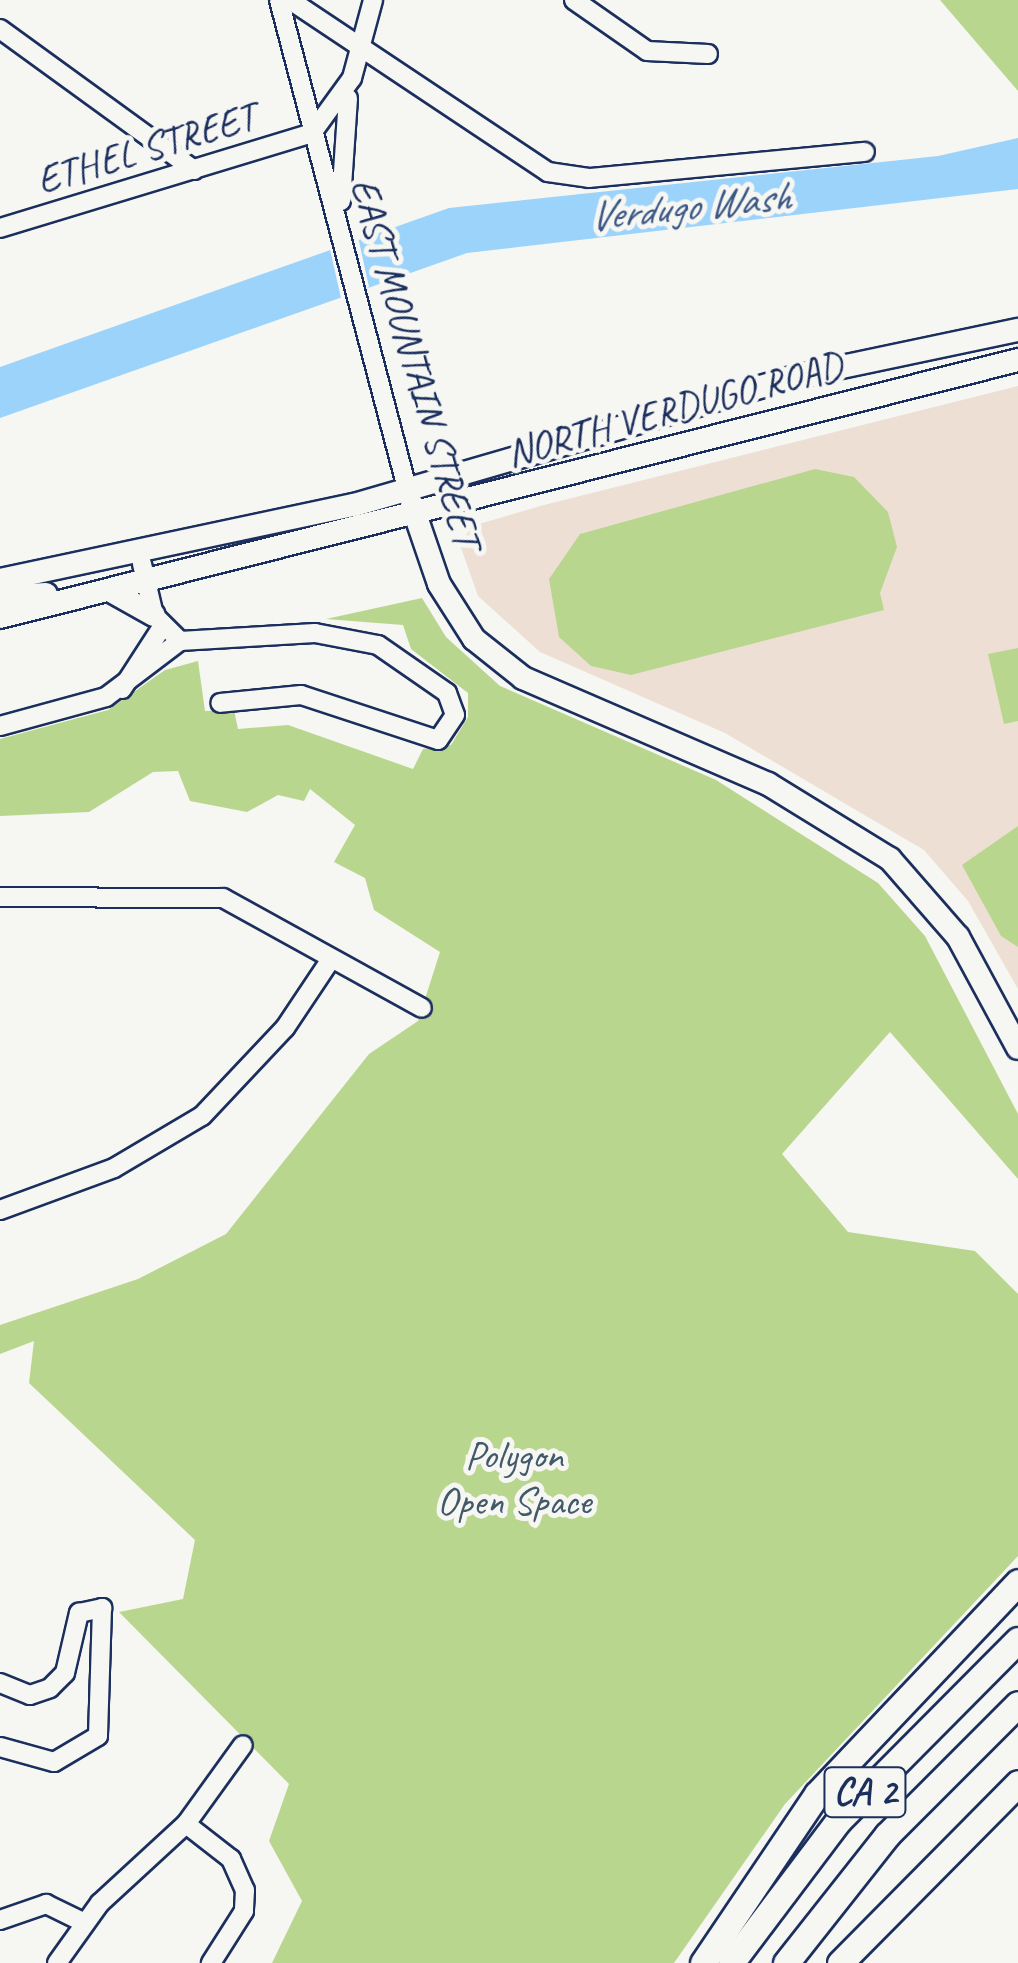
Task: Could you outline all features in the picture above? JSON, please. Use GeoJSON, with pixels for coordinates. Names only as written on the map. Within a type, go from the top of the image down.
{"type":"FeatureCollection","features":[{"type":"Feature","properties":{"kind":"highway"},"geometry":{"type":"LineString","coordinates":[[703,1963],[818,1794],[1018,1582]]}},
{"type":"Feature","properties":{"kind":"highway","name":"CA 2"},"geometry":{"type":"LineString","coordinates":[[731,1963],[838,1822],[1018,1640]]}},
{"type":"Feature","properties":{"kind":"highway","name":"CA 2"},"geometry":{"type":"LineString","coordinates":[[786,1963],[887,1835],[1018,1704]]}},
{"type":"Feature","properties":{"kind":"highway"},"geometry":{"type":"LineString","coordinates":[[840,1963],[1018,1783]]}},
{"type":"Feature","properties":{"kind":"main road","name":"NORTH VERDUGO ROAD"},"geometry":{"type":"LineString","coordinates":[[0,580],[408,492],[799,376],[1017,329]]}},
{"type":"Feature","properties":{"kind":"main road","name":"NORTH VERDUGO ROAD"},"geometry":{"type":"LineString","coordinates":[[0,617],[145,574],[416,517],[1018,360]]}},
{"type":"Feature","properties":{"kind":"main road"},"geometry":{"type":"LineString","coordinates":[[799,376],[807,412]]}},
{"type":"Feature","properties":{"kind":"main road","name":"EAST MOUNTAIN STREET"},"geometry":{"type":"LineString","coordinates":[[408,492],[439,584],[499,661],[768,784],[911,878],[958,938],[1018,1048]]}},
{"type":"Feature","properties":{"kind":"main road"},"geometry":{"type":"LineString","coordinates":[[37,572],[62,578],[145,574],[222,544],[230,531]]}},
{"type":"Feature","properties":{"kind":"main road"},"geometry":{"type":"LineString","coordinates":[[0,598],[96,590],[158,621]]}},
{"type":"Feature","properties":{"kind":"street","name":"EAST MOUNTAIN STREET"},"geometry":{"type":"LineString","coordinates":[[279,0],[312,132],[344,236],[408,492]]}},
{"type":"Feature","properties":{"kind":"street"},"geometry":{"type":"LineString","coordinates":[[290,0],[513,154],[567,176],[864,152]]}},
{"type":"Feature","properties":{"kind":"street"},"geometry":{"type":"LineString","coordinates":[[344,236],[340,144],[372,0]]}},
{"type":"Feature","properties":{"kind":"street"},"geometry":{"type":"LineString","coordinates":[[574,0],[647,51],[708,54]]}},
{"type":"Feature","properties":{"kind":"street"},"geometry":{"type":"LineString","coordinates":[[0,29],[194,170]]}},
{"type":"Feature","properties":{"kind":"street"},"geometry":{"type":"LineString","coordinates":[[312,132],[352,78]]}},
{"type":"Feature","properties":{"kind":"street","name":"ETHEL STREET"},"geometry":{"type":"LineString","coordinates":[[0,228],[312,132]]}},
{"type":"Feature","properties":{"kind":"street"},"geometry":{"type":"LineString","coordinates":[[145,574],[158,621],[180,641]]}},
{"type":"Feature","properties":{"kind":"street"},"geometry":{"type":"LineString","coordinates":[[122,689],[158,621]]}},
{"type":"Feature","properties":{"kind":"street"},"geometry":{"type":"LineString","coordinates":[[0,726],[122,689],[180,641],[316,633],[378,645],[447,693],[455,715],[438,740],[301,695],[220,703]]}},
{"type":"Feature","properties":{"kind":"street"},"geometry":{"type":"LineString","coordinates":[[0,898],[223,898],[422,1008]]}},
{"type":"Feature","properties":{"kind":"street"},"geometry":{"type":"LineString","coordinates":[[0,1210],[114,1168],[202,1116],[285,1028],[331,959]]}},
{"type":"Feature","properties":{"kind":"street"},"geometry":{"type":"LineString","coordinates":[[0,1683],[30,1695],[50,1688],[65,1673],[79,1614],[102,1608],[98,1736],[54,1762],[0,1747]]}},
{"type":"Feature","properties":{"kind":"street"},"geometry":{"type":"LineString","coordinates":[[57,1963],[86,1923],[186,1824],[243,1745]]}},
{"type":"Feature","properties":{"kind":"street"},"geometry":{"type":"LineString","coordinates":[[186,1824],[231,1859],[245,1890],[244,1911],[211,1963]]}},
{"type":"Feature","properties":{"kind":"street"},"geometry":{"type":"LineString","coordinates":[[0,1920],[46,1904],[86,1923]]}},
{"type":"Feature","properties":{"kind":"shaded area"},"geometry":{"type":"Polygon","coordinates":[[[1018,386],[1018,989],[968,901],[924,850],[725,733],[540,652],[478,596],[460,545],[472,526],[544,505],[1018,386]]]}},
{"type":"Feature","properties":{"kind":"green space"},"geometry":{"type":"Polygon","coordinates":[[[940,0],[1018,0],[1018,91],[940,0]]]}},
{"type":"Feature","properties":{"kind":"green space"},"geometry":{"type":"Polygon","coordinates":[[[815,469],[854,477],[888,512],[897,547],[880,593],[884,610],[631,675],[591,666],[559,637],[549,579],[580,534],[815,469]]]}},
{"type":"Feature","properties":{"kind":"green space","name":"Polygon Open Space"},"geometry":{"type":"Polygon","coordinates":[[[422,598],[446,637],[500,686],[716,780],[878,883],[925,936],[1018,1114],[1018,1179],[890,1032],[782,1154],[848,1232],[975,1251],[1018,1294],[1018,1556],[785,1804],[674,1963],[272,1963],[302,1901],[269,1841],[289,1784],[119,1612],[183,1599],[195,1540],[29,1383],[34,1341],[0,1354],[0,1325],[138,1279],[226,1234],[369,1054],[418,1021],[440,952],[374,910],[365,878],[334,862],[355,825],[310,789],[304,801],[278,795],[247,812],[190,801],[178,771],[153,772],[89,812],[0,816],[0,739],[108,710],[165,670],[198,661],[205,711],[234,710],[238,729],[288,725],[413,769],[423,749],[451,745],[468,717],[468,693],[411,649],[403,625],[326,619],[422,598]]]}},
{"type":"Feature","properties":{"kind":"green space"},"geometry":{"type":"Polygon","coordinates":[[[1018,648],[1018,721],[1004,724],[988,654],[1018,648]]]}},
{"type":"Feature","properties":{"kind":"green space"},"geometry":{"type":"Polygon","coordinates":[[[1018,826],[1018,947],[1001,936],[962,865],[1018,826]]]}},
{"type":"Feature","properties":{"kind":"water","name":"Verdugo Wash"},"geometry":{"type":"Polygon","coordinates":[[[1018,138],[1018,189],[467,253],[0,418],[0,367],[449,208],[938,156],[1018,138]]]}},
{"type":"Feature","properties":{"kind":"pier"},"geometry":{"type":"Polygon","coordinates":[[[357,232],[369,287],[341,298],[329,245],[357,232]]]}}]}
